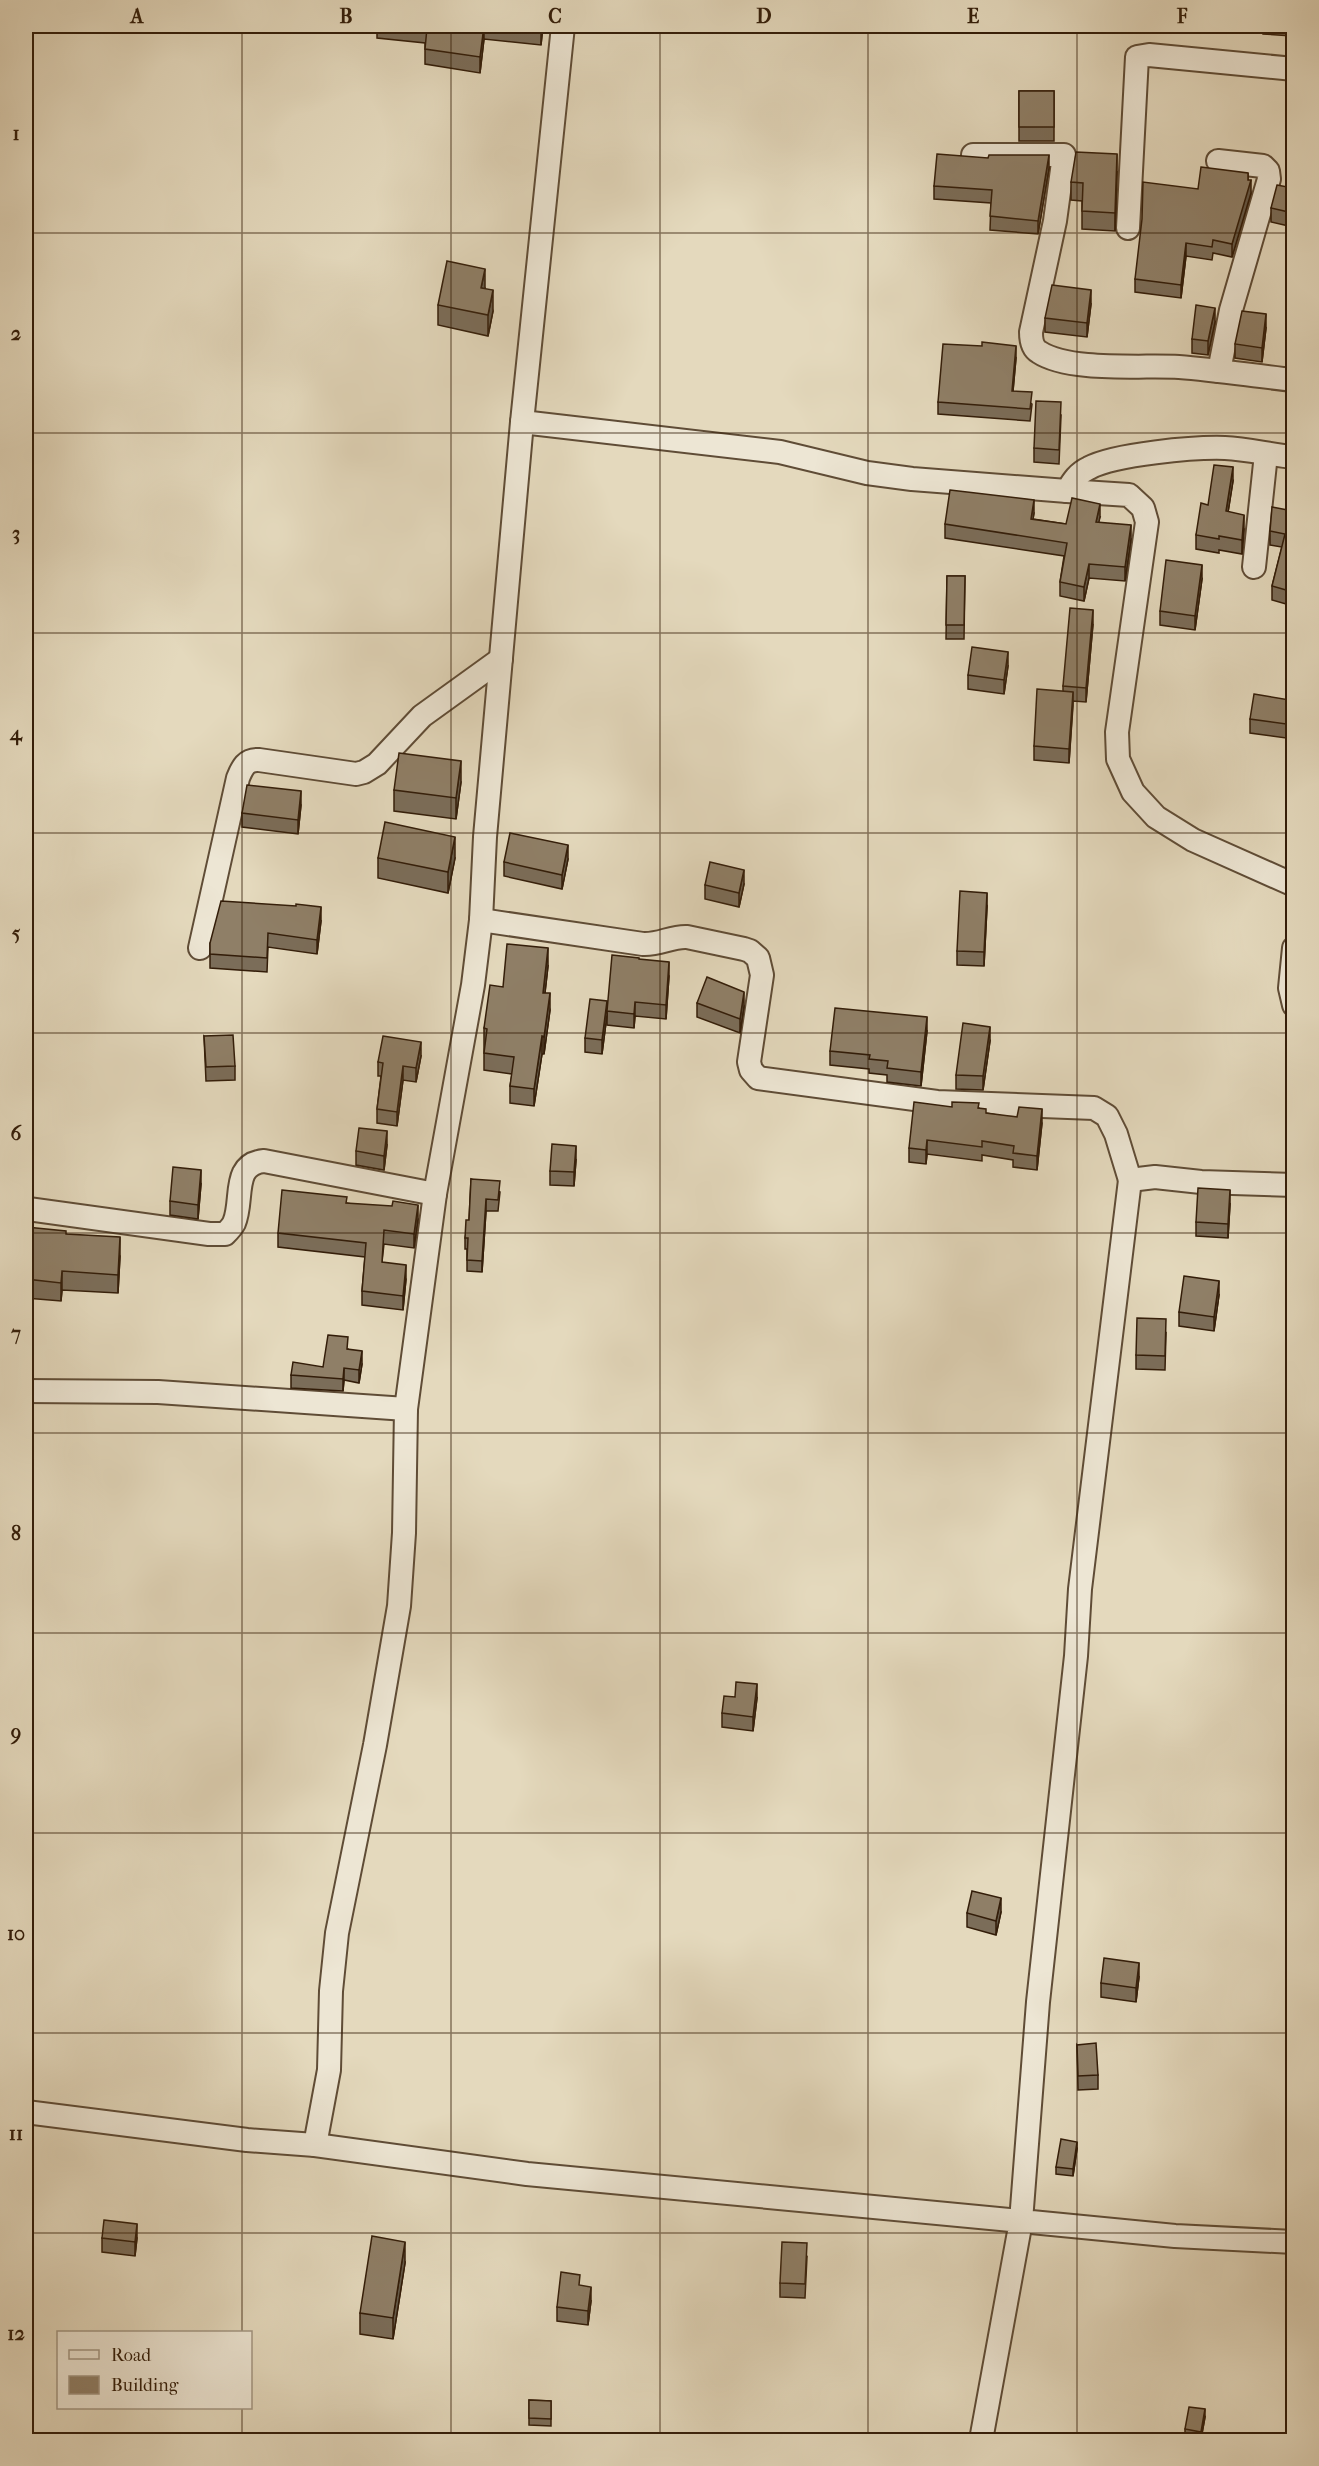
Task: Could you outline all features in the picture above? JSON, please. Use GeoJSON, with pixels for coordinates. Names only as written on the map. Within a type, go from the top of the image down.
{"type":"FeatureCollection","features":[{"type":"Feature","properties":{"kind":"street"},"geometry":{"type":"LineString","coordinates":[[315,2145],[329,2070],[331,1991],[337,1934],[375,1745],[399,1606],[404,1533],[406,1409],[435,1194],[473,986],[481,920],[485,837],[522,422],[563,26]]}},
{"type":"Feature","properties":{"kind":"street"},"geometry":{"type":"LineString","coordinates":[[1293,69],[1149,56],[1137,57],[1097,157],[1055,221],[1031,332],[1032,344],[1038,352],[1066,362],[1219,371],[1293,380]]}},
{"type":"Feature","properties":{"kind":"street"},"geometry":{"type":"LineString","coordinates":[[973,155],[1097,157]]}},
{"type":"Feature","properties":{"kind":"street"},"geometry":{"type":"LineString","coordinates":[[1097,157],[1128,228]]}},
{"type":"Feature","properties":{"kind":"street"},"geometry":{"type":"LineString","coordinates":[[1218,161],[1263,166],[1268,171],[1269,178],[1231,310],[1219,371]]}},
{"type":"Feature","properties":{"kind":"street"},"geometry":{"type":"LineString","coordinates":[[522,422],[780,452],[867,473],[912,479],[1128,495],[1143,508],[1147,522],[1117,732],[1118,759],[1133,792],[1156,817],[1192,840],[1293,885]]}},
{"type":"Feature","properties":{"kind":"street"},"geometry":{"type":"LineString","coordinates":[[1067,491],[1074,479],[1087,469],[1098,464],[1138,456],[1226,448],[1293,457]]}},
{"type":"Feature","properties":{"kind":"street"},"geometry":{"type":"LineString","coordinates":[[1254,567],[1266,454]]}},
{"type":"Feature","properties":{"kind":"street"},"geometry":{"type":"LineString","coordinates":[[200,948],[238,778],[242,768],[248,762],[258,760],[356,774],[364,772],[377,764],[422,716],[501,659]]}},
{"type":"Feature","properties":{"kind":"street"},"geometry":{"type":"LineString","coordinates":[[481,920],[653,945],[679,937],[687,937],[750,951],[758,958],[762,975],[749,1062],[751,1070],[758,1078],[937,1102],[1094,1108],[1107,1116],[1116,1134],[1130,1180],[1080,1589],[1076,1656],[1038,2002],[1021,2221],[981,2440]]}},
{"type":"Feature","properties":{"kind":"street"},"geometry":{"type":"LineString","coordinates":[[1293,948],[1290,988],[1293,1005]]}},
{"type":"Feature","properties":{"kind":"street"},"geometry":{"type":"LineString","coordinates":[[28,1209],[209,1234],[225,1234],[234,1225],[244,1170],[253,1162],[264,1161],[435,1194]]}},
{"type":"Feature","properties":{"kind":"street"},"geometry":{"type":"LineString","coordinates":[[1130,1180],[1155,1177],[1202,1182],[1293,1185]]}},
{"type":"Feature","properties":{"kind":"street"},"geometry":{"type":"LineString","coordinates":[[26,1391],[158,1392],[406,1409]]}},
{"type":"Feature","properties":{"kind":"street"},"geometry":{"type":"LineString","coordinates":[[26,2112],[248,2140],[315,2145],[527,2174],[1175,2236],[1293,2242]]}},
{"type":"Feature","properties":{"kind":"building"},"geometry":{"type":"Polygon","coordinates":[[[404,26],[484,26],[480,57],[425,49],[427,28],[404,26]]]}},
{"type":"Feature","properties":{"kind":"building"},"geometry":{"type":"Polygon","coordinates":[[[499,26],[541,26],[541,30],[499,26]]]}},
{"type":"Feature","properties":{"kind":"building"},"geometry":{"type":"Polygon","coordinates":[[[1019,91],[1054,91],[1054,127],[1019,127],[1019,91]]]}},
{"type":"Feature","properties":{"kind":"building"},"geometry":{"type":"Polygon","coordinates":[[[1076,152],[1117,154],[1115,213],[1082,211],[1083,183],[1071,182],[1076,152]]]}},
{"type":"Feature","properties":{"kind":"building"},"geometry":{"type":"Polygon","coordinates":[[[937,154],[988,158],[989,155],[1049,155],[1038,221],[990,216],[992,190],[934,186],[937,154]]]}},
{"type":"Feature","properties":{"kind":"building"},"geometry":{"type":"Polygon","coordinates":[[[1201,167],[1248,173],[1248,180],[1251,180],[1232,244],[1213,240],[1212,247],[1186,243],[1181,285],[1135,279],[1142,219],[1143,182],[1198,189],[1201,167]]]}},
{"type":"Feature","properties":{"kind":"building"},"geometry":{"type":"Polygon","coordinates":[[[1277,185],[1293,188],[1293,213],[1271,208],[1277,185]]]}},
{"type":"Feature","properties":{"kind":"building"},"geometry":{"type":"Polygon","coordinates":[[[447,261],[485,269],[481,288],[493,290],[488,315],[438,305],[447,261]]]}},
{"type":"Feature","properties":{"kind":"building"},"geometry":{"type":"Polygon","coordinates":[[[1052,285],[1091,290],[1087,323],[1045,318],[1052,285]]]}},
{"type":"Feature","properties":{"kind":"building"},"geometry":{"type":"Polygon","coordinates":[[[1196,305],[1215,308],[1208,341],[1192,339],[1196,305]]]}},
{"type":"Feature","properties":{"kind":"building"},"geometry":{"type":"Polygon","coordinates":[[[1242,311],[1266,314],[1262,348],[1235,344],[1242,311]]]}},
{"type":"Feature","properties":{"kind":"building"},"geometry":{"type":"Polygon","coordinates":[[[982,342],[1016,346],[1012,391],[1032,392],[1030,409],[938,402],[943,344],[982,346],[982,342]]]}},
{"type":"Feature","properties":{"kind":"building"},"geometry":{"type":"Polygon","coordinates":[[[1036,401],[1061,402],[1059,450],[1034,448],[1036,401]]]}},
{"type":"Feature","properties":{"kind":"building"},"geometry":{"type":"Polygon","coordinates":[[[1214,465],[1233,467],[1226,511],[1244,515],[1242,540],[1196,535],[1201,503],[1208,505],[1214,465]]]}},
{"type":"Feature","properties":{"kind":"building"},"geometry":{"type":"Polygon","coordinates":[[[950,490],[1034,500],[1031,519],[1066,524],[1072,498],[1100,504],[1096,522],[1131,525],[1125,567],[1089,564],[1084,587],[1060,582],[1067,543],[945,524],[950,490]]]}},
{"type":"Feature","properties":{"kind":"building"},"geometry":{"type":"Polygon","coordinates":[[[1272,507],[1293,511],[1293,592],[1272,586],[1285,534],[1270,531],[1272,507]]]}},
{"type":"Feature","properties":{"kind":"building"},"geometry":{"type":"Polygon","coordinates":[[[1166,560],[1202,565],[1195,616],[1160,611],[1166,560]]]}},
{"type":"Feature","properties":{"kind":"building"},"geometry":{"type":"Polygon","coordinates":[[[947,576],[965,576],[964,625],[946,625],[947,576]]]}},
{"type":"Feature","properties":{"kind":"building"},"geometry":{"type":"Polygon","coordinates":[[[1070,608],[1093,610],[1086,688],[1063,686],[1070,608]]]}},
{"type":"Feature","properties":{"kind":"building"},"geometry":{"type":"Polygon","coordinates":[[[972,647],[1008,652],[1004,680],[968,675],[972,647]]]}},
{"type":"Feature","properties":{"kind":"building"},"geometry":{"type":"Polygon","coordinates":[[[1037,689],[1073,692],[1069,749],[1034,746],[1037,689]]]}},
{"type":"Feature","properties":{"kind":"building"},"geometry":{"type":"Polygon","coordinates":[[[1254,694],[1290,700],[1286,724],[1250,719],[1254,694]]]}},
{"type":"Feature","properties":{"kind":"building"},"geometry":{"type":"Polygon","coordinates":[[[399,753],[461,761],[456,798],[394,790],[399,753]]]}},
{"type":"Feature","properties":{"kind":"building"},"geometry":{"type":"Polygon","coordinates":[[[247,785],[301,791],[298,820],[242,813],[247,785]]]}},
{"type":"Feature","properties":{"kind":"building"},"geometry":{"type":"Polygon","coordinates":[[[385,822],[455,837],[448,872],[378,858],[385,822]]]}},
{"type":"Feature","properties":{"kind":"building"},"geometry":{"type":"Polygon","coordinates":[[[510,833],[568,845],[562,875],[504,862],[510,833]]]}},
{"type":"Feature","properties":{"kind":"building"},"geometry":{"type":"Polygon","coordinates":[[[710,862],[744,870],[739,893],[705,885],[710,862]]]}},
{"type":"Feature","properties":{"kind":"building"},"geometry":{"type":"Polygon","coordinates":[[[960,891],[987,893],[984,952],[957,951],[960,891]]]}},
{"type":"Feature","properties":{"kind":"building"},"geometry":{"type":"Polygon","coordinates":[[[221,901],[321,907],[317,940],[268,933],[267,958],[210,954],[210,943],[221,901]]]}},
{"type":"Feature","properties":{"kind":"building"},"geometry":{"type":"Polygon","coordinates":[[[507,944],[548,948],[543,993],[550,993],[534,1089],[510,1086],[514,1057],[484,1053],[487,1029],[484,1028],[490,985],[503,987],[507,944]]]}},
{"type":"Feature","properties":{"kind":"building"},"geometry":{"type":"Polygon","coordinates":[[[612,955],[669,962],[666,1005],[635,1002],[634,1014],[607,1011],[612,955]]]}},
{"type":"Feature","properties":{"kind":"building"},"geometry":{"type":"Polygon","coordinates":[[[707,977],[744,992],[740,1019],[697,1003],[707,977]]]}},
{"type":"Feature","properties":{"kind":"building"},"geometry":{"type":"Polygon","coordinates":[[[590,999],[607,1001],[602,1040],[585,1038],[590,999]]]}},
{"type":"Feature","properties":{"kind":"building"},"geometry":{"type":"Polygon","coordinates":[[[835,1008],[927,1017],[921,1072],[887,1068],[888,1061],[869,1059],[870,1055],[830,1051],[835,1008]]]}},
{"type":"Feature","properties":{"kind":"building"},"geometry":{"type":"Polygon","coordinates":[[[963,1023],[990,1027],[983,1076],[956,1075],[963,1023]]]}},
{"type":"Feature","properties":{"kind":"building"},"geometry":{"type":"Polygon","coordinates":[[[233,1035],[235,1066],[206,1067],[204,1036],[233,1035]]]}},
{"type":"Feature","properties":{"kind":"building"},"geometry":{"type":"Polygon","coordinates":[[[383,1036],[421,1042],[416,1068],[403,1066],[397,1112],[377,1109],[383,1063],[378,1062],[383,1036]]]}},
{"type":"Feature","properties":{"kind":"building"},"geometry":{"type":"Polygon","coordinates":[[[914,1102],[952,1107],[952,1102],[979,1103],[978,1108],[986,1109],[986,1113],[1017,1117],[1019,1107],[1042,1109],[1037,1156],[1013,1153],[1014,1146],[982,1141],[982,1147],[927,1140],[926,1150],[909,1148],[914,1102]]]}},
{"type":"Feature","properties":{"kind":"building"},"geometry":{"type":"Polygon","coordinates":[[[1291,1107],[1293,1107],[1293,1151],[1290,1151],[1291,1107]]]}},
{"type":"Feature","properties":{"kind":"building"},"geometry":{"type":"Polygon","coordinates":[[[359,1128],[387,1131],[384,1156],[356,1151],[359,1128]]]}},
{"type":"Feature","properties":{"kind":"building"},"geometry":{"type":"Polygon","coordinates":[[[552,1144],[576,1146],[574,1172],[550,1171],[552,1144]]]}},
{"type":"Feature","properties":{"kind":"building"},"geometry":{"type":"Polygon","coordinates":[[[173,1167],[201,1170],[198,1205],[170,1201],[173,1167]]]}},
{"type":"Feature","properties":{"kind":"building"},"geometry":{"type":"Polygon","coordinates":[[[471,1179],[500,1181],[498,1200],[486,1199],[482,1261],[467,1260],[468,1238],[465,1238],[466,1220],[469,1220],[471,1179]]]}},
{"type":"Feature","properties":{"kind":"building"},"geometry":{"type":"Polygon","coordinates":[[[1198,1188],[1230,1190],[1228,1224],[1196,1222],[1198,1188]]]}},
{"type":"Feature","properties":{"kind":"building"},"geometry":{"type":"Polygon","coordinates":[[[282,1190],[347,1197],[346,1203],[392,1206],[393,1201],[418,1205],[414,1234],[384,1230],[382,1262],[406,1265],[403,1296],[362,1291],[366,1243],[278,1233],[282,1190]]]}},
{"type":"Feature","properties":{"kind":"building"},"geometry":{"type":"Polygon","coordinates":[[[26,1227],[66,1231],[66,1234],[120,1237],[118,1275],[62,1271],[61,1283],[26,1279],[26,1227]]]}},
{"type":"Feature","properties":{"kind":"building"},"geometry":{"type":"Polygon","coordinates":[[[1184,1276],[1219,1281],[1214,1317],[1179,1312],[1184,1276]]]}},
{"type":"Feature","properties":{"kind":"building"},"geometry":{"type":"Polygon","coordinates":[[[1137,1318],[1166,1319],[1165,1356],[1136,1355],[1137,1318]]]}},
{"type":"Feature","properties":{"kind":"building"},"geometry":{"type":"Polygon","coordinates":[[[328,1335],[348,1337],[347,1349],[362,1351],[359,1370],[344,1368],[343,1379],[291,1375],[293,1362],[323,1367],[328,1335]]]}},
{"type":"Feature","properties":{"kind":"building"},"geometry":{"type":"Polygon","coordinates":[[[736,1682],[757,1684],[753,1717],[722,1713],[724,1696],[735,1697],[736,1682]]]}},
{"type":"Feature","properties":{"kind":"building"},"geometry":{"type":"Polygon","coordinates":[[[972,1891],[1001,1898],[996,1921],[967,1913],[972,1891]]]}},
{"type":"Feature","properties":{"kind":"building"},"geometry":{"type":"Polygon","coordinates":[[[1104,1958],[1139,1963],[1136,1988],[1101,1983],[1104,1958]]]}},
{"type":"Feature","properties":{"kind":"building"},"geometry":{"type":"Polygon","coordinates":[[[1096,2043],[1098,2075],[1078,2076],[1077,2045],[1096,2043]]]}},
{"type":"Feature","properties":{"kind":"building"},"geometry":{"type":"Polygon","coordinates":[[[1061,2139],[1077,2142],[1073,2169],[1056,2167],[1061,2139]]]}},
{"type":"Feature","properties":{"kind":"building"},"geometry":{"type":"Polygon","coordinates":[[[104,2220],[137,2224],[135,2242],[102,2238],[104,2220]]]}},
{"type":"Feature","properties":{"kind":"building"},"geometry":{"type":"Polygon","coordinates":[[[372,2236],[405,2242],[393,2318],[360,2313],[372,2236]]]}},
{"type":"Feature","properties":{"kind":"building"},"geometry":{"type":"Polygon","coordinates":[[[782,2242],[807,2243],[805,2284],[780,2283],[782,2242]]]}},
{"type":"Feature","properties":{"kind":"building"},"geometry":{"type":"Polygon","coordinates":[[[561,2272],[580,2275],[579,2285],[591,2287],[588,2311],[557,2307],[561,2272]]]}},
{"type":"Feature","properties":{"kind":"building"},"geometry":{"type":"Polygon","coordinates":[[[529,2400],[551,2401],[551,2419],[529,2418],[529,2400]]]}},
{"type":"Feature","properties":{"kind":"building"},"geometry":{"type":"Polygon","coordinates":[[[1189,2407],[1205,2409],[1201,2432],[1185,2429],[1189,2407]]]}}]}
